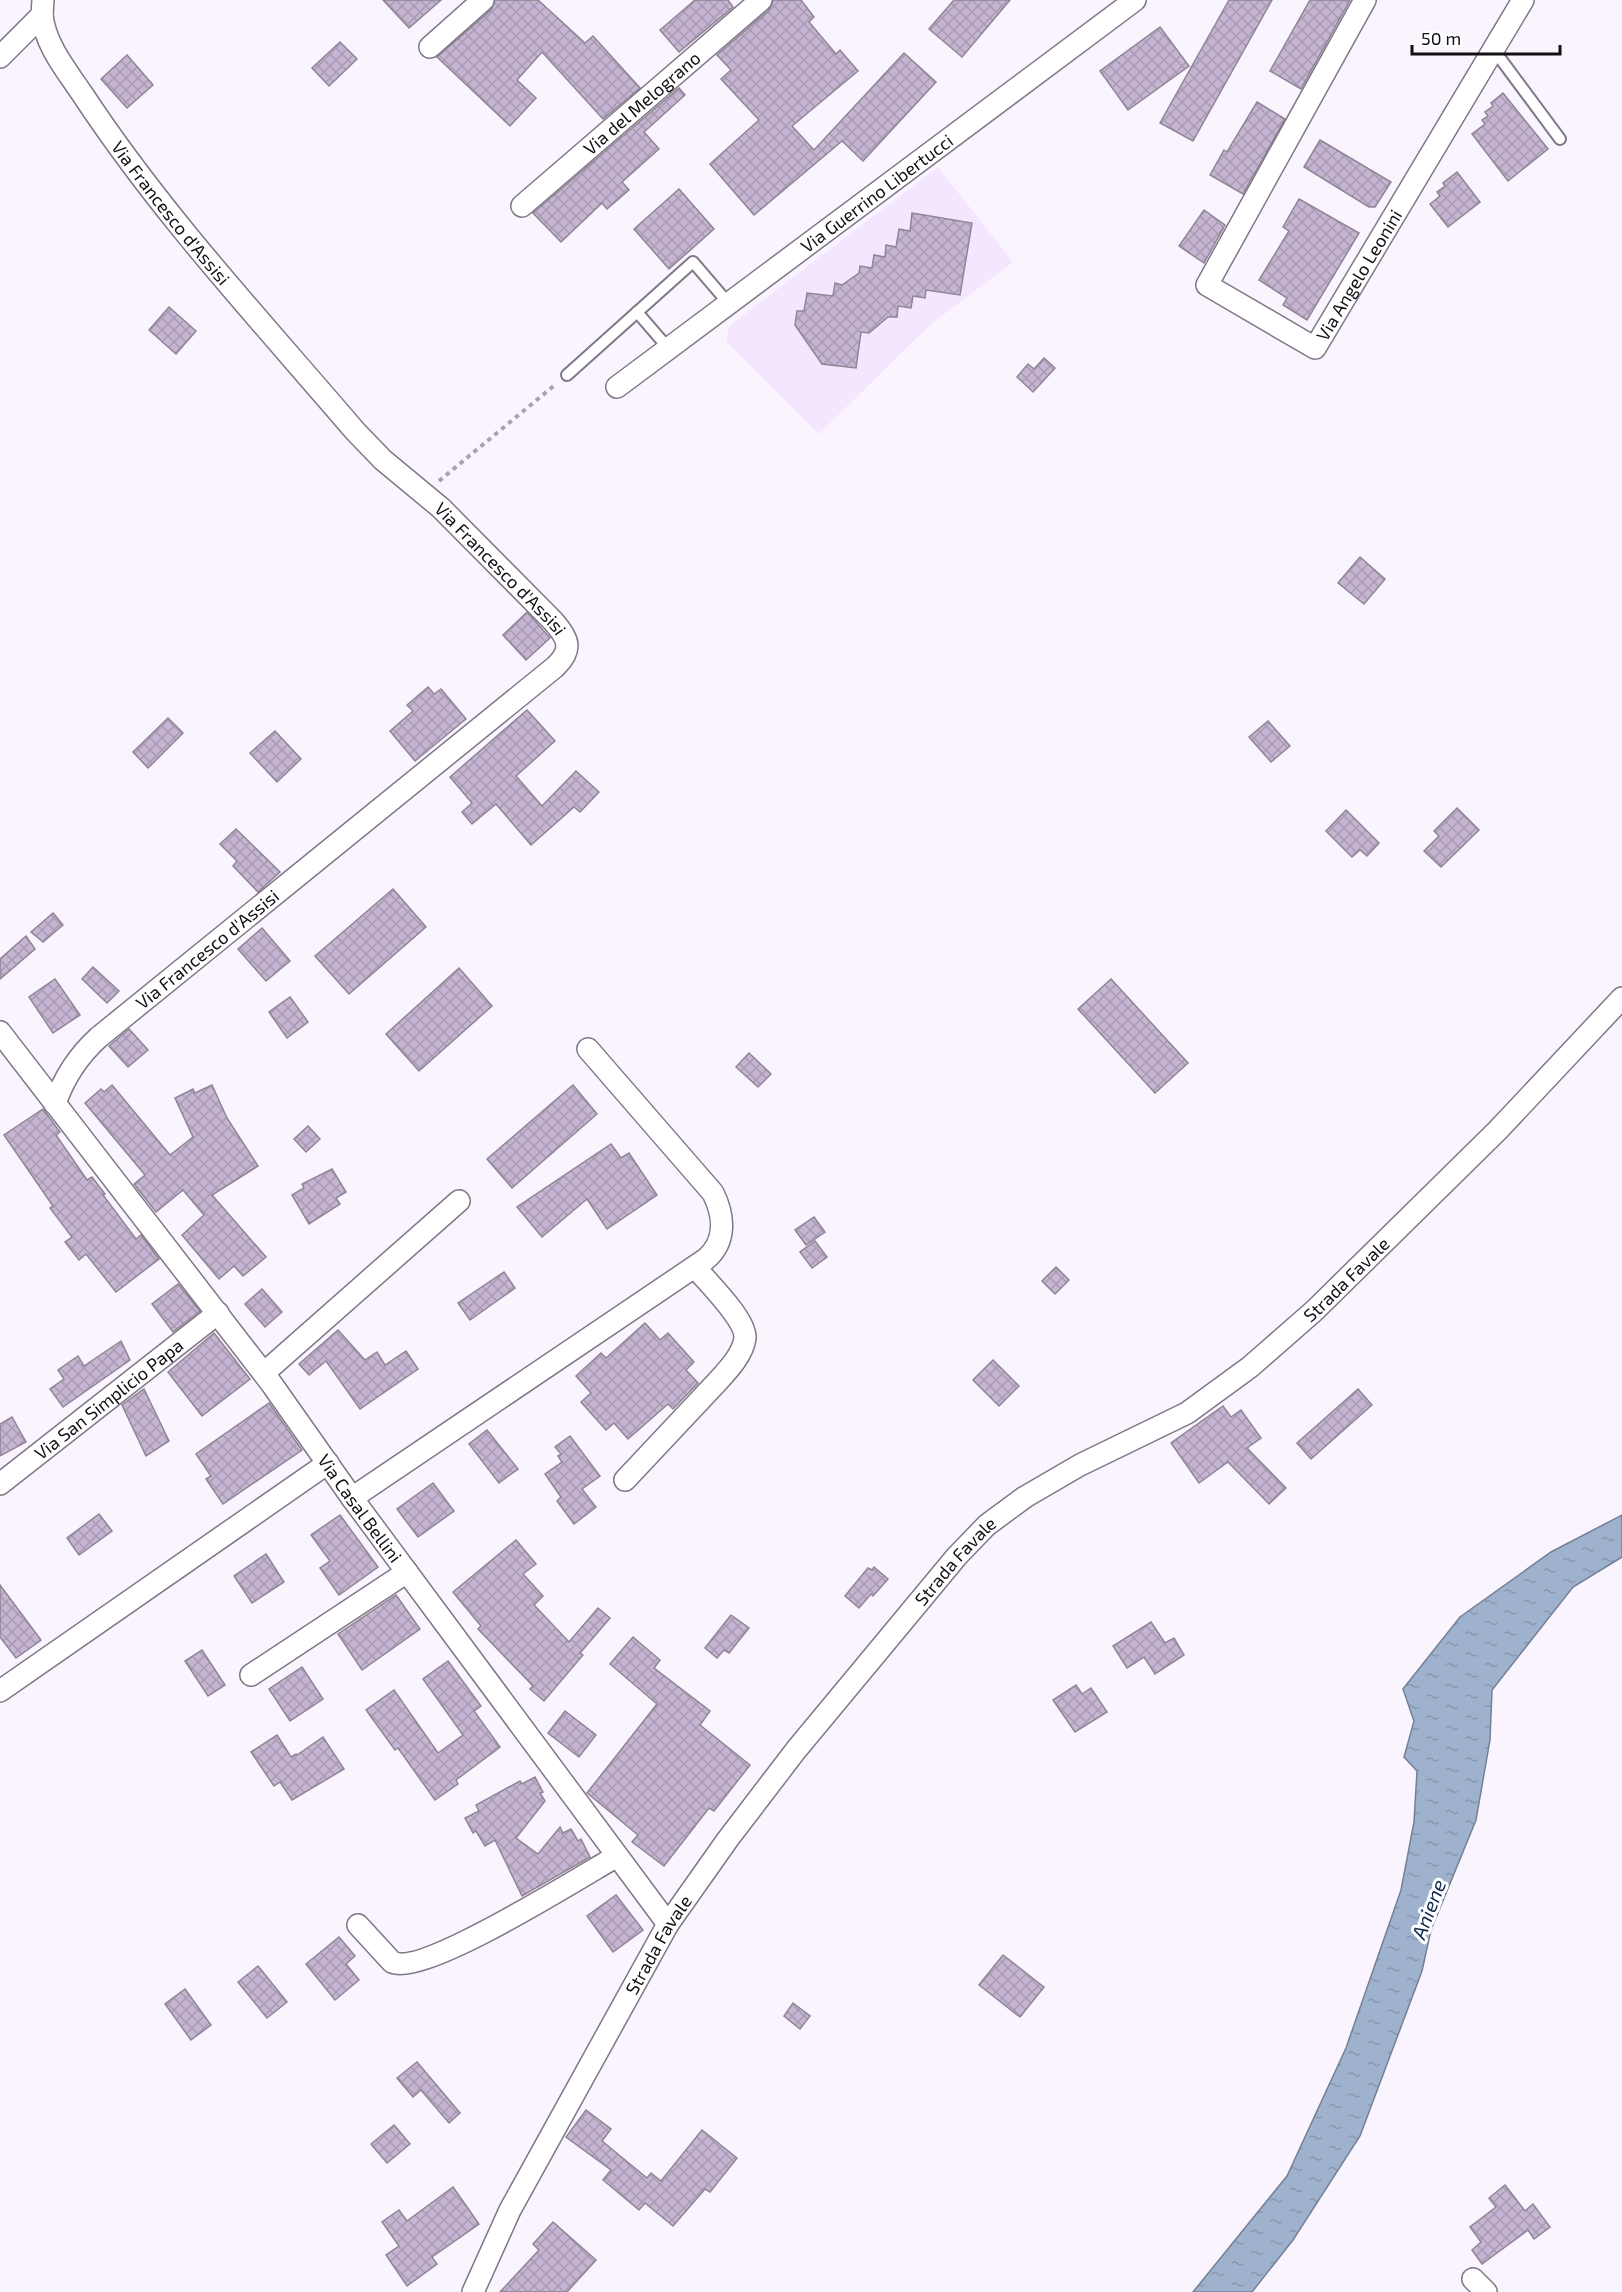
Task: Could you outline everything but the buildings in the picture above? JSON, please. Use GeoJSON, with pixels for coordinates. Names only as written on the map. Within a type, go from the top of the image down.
{"type":"FeatureCollection","features":[{"type":"Feature","properties":{"kind":"street"},"geometry":{"type":"LineString","coordinates":[[430,47],[483,0]]}},
{"type":"Feature","properties":{"kind":"street","name":"Via del Melograno"},"geometry":{"type":"LineString","coordinates":[[522,206],[760,0]]}},
{"type":"Feature","properties":{"kind":"street","name":"Via Guerrino Libertucci"},"geometry":{"type":"LineString","coordinates":[[617,387],[1135,0]]}},
{"type":"Feature","properties":{"kind":"street","name":"Via Angelo Leonini"},"geometry":{"type":"LineString","coordinates":[[1365,0],[1207,285],[1315,348],[1522,0]]}},
{"type":"Feature","properties":{"kind":"street"},"geometry":{"type":"LineString","coordinates":[[0,57],[42,8]]}},
{"type":"Feature","properties":{"kind":"street","name":"Via Francesco d'Assisi"},"geometry":{"type":"LineString","coordinates":[[42,8],[45,33],[54,50],[145,183],[355,431],[383,460],[425,493],[559,628],[567,646],[564,657],[537,681],[99,1037],[82,1053],[52,1100]]}},
{"type":"Feature","properties":{"kind":"street","name":"Strada Favale"},"geometry":{"type":"LineString","coordinates":[[473,2292],[510,2210],[668,1924],[728,1839],[796,1750],[973,1539],[1005,1511],[1041,1487],[1080,1465],[1187,1413],[1250,1367],[1319,1306],[1481,1146],[1622,998]]}},
{"type":"Feature","properties":{"kind":"street","name":"Via Casal Bellini"},"geometry":{"type":"LineString","coordinates":[[0,1032],[264,1373],[406,1572],[668,1924]]}},
{"type":"Feature","properties":{"kind":"street"},"geometry":{"type":"LineString","coordinates":[[352,1498],[695,1267],[711,1255],[718,1244],[722,1223],[717,1201],[706,1184],[588,1049]]}},
{"type":"Feature","properties":{"kind":"street"},"geometry":{"type":"LineString","coordinates":[[264,1373],[459,1201]]}},
{"type":"Feature","properties":{"kind":"street"},"geometry":{"type":"LineString","coordinates":[[625,1480],[732,1365],[744,1343],[745,1332],[738,1319],[695,1267]]}},
{"type":"Feature","properties":{"kind":"street","name":"Via San Simplicio Papa"},"geometry":{"type":"LineString","coordinates":[[0,1485],[219,1313]]}},
{"type":"Feature","properties":{"kind":"street"},"geometry":{"type":"LineString","coordinates":[[0,1690],[328,1463]]}},
{"type":"Feature","properties":{"kind":"street"},"geometry":{"type":"LineString","coordinates":[[251,1675],[406,1572]]}},
{"type":"Feature","properties":{"kind":"street"},"geometry":{"type":"LineString","coordinates":[[358,1925],[392,1962],[397,1965],[411,1964],[460,1944],[617,1856]]}},
{"type":"Feature","properties":{"kind":"lane"},"geometry":{"type":"LineString","coordinates":[[1494,50],[1560,139]]}},
{"type":"Feature","properties":{"kind":"lane"},"geometry":{"type":"LineString","coordinates":[[567,375],[693,262],[729,304]]}},
{"type":"Feature","properties":{"kind":"lane"},"geometry":{"type":"LineString","coordinates":[[637,312],[669,349]]}},
{"type":"Feature","properties":{"kind":"path"},"geometry":{"type":"LineString","coordinates":[[425,493],[567,375]]}},
{"type":"Feature","properties":{"kind":"shaded area"},"geometry":{"type":"Polygon","coordinates":[[[938,167],[1013,262],[931,324],[819,434],[726,341],[729,326],[938,167]]]}},
{"type":"Feature","properties":{"kind":"water","name":"Aniene"},"geometry":{"type":"Polygon","coordinates":[[[1622,1515],[1622,1557],[1573,1587],[1492,1690],[1490,1740],[1476,1820],[1431,1930],[1422,1971],[1360,2136],[1293,2240],[1252,2292],[1193,2292],[1287,2176],[1346,2048],[1401,1890],[1414,1822],[1417,1771],[1404,1757],[1414,1721],[1403,1689],[1460,1617],[1551,1552],[1622,1515]]]}}]}
